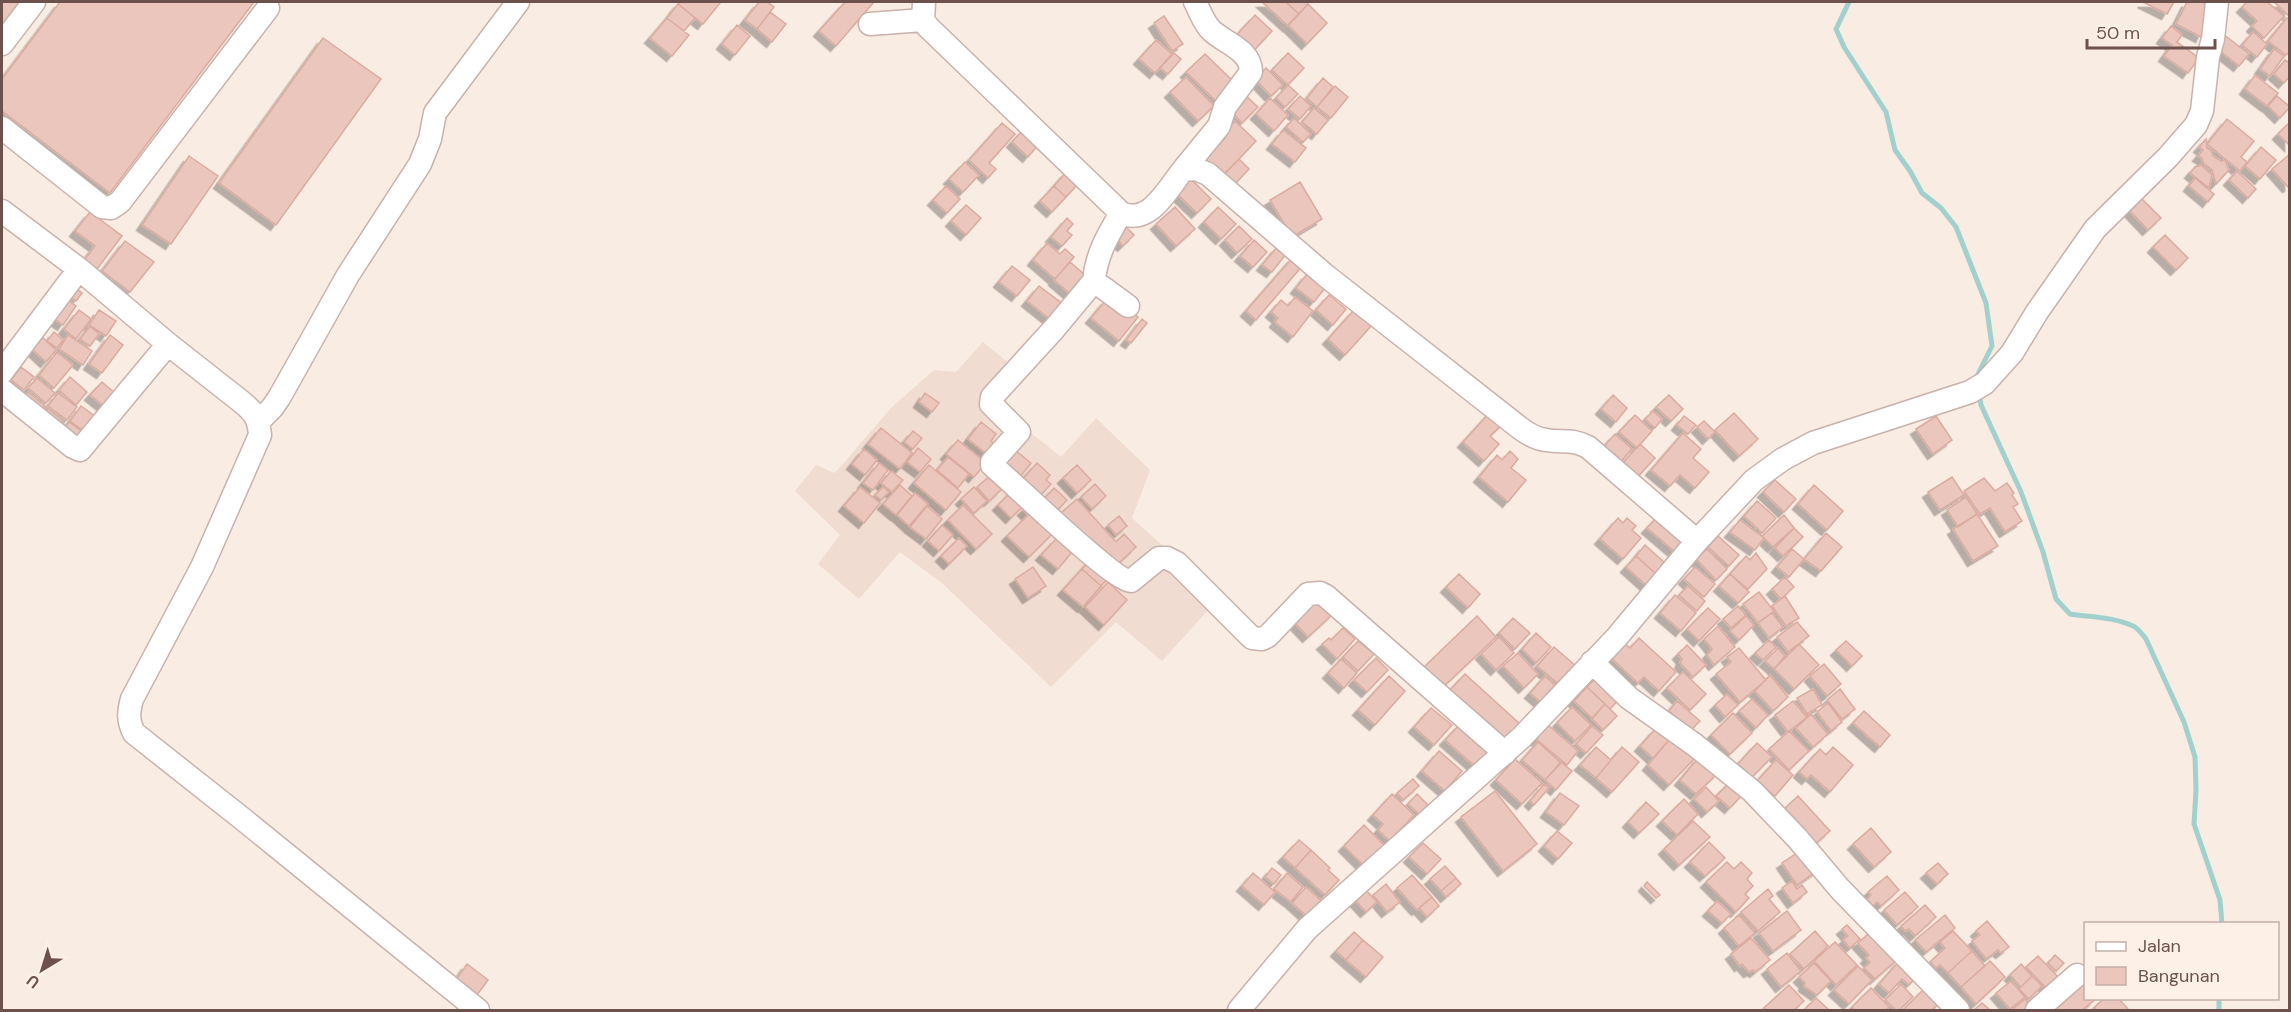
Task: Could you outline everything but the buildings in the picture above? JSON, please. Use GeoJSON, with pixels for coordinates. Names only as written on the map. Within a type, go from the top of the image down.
{"type":"FeatureCollection","features":[{"type":"Feature","properties":{"kind":"street"},"geometry":{"type":"LineString","coordinates":[[2,44],[34,2]]}},
{"type":"Feature","properties":{"kind":"street"},"geometry":{"type":"LineString","coordinates":[[259,421],[279,398],[348,276],[420,164],[430,139],[435,113],[518,2]]}},
{"type":"Feature","properties":{"kind":"street"},"geometry":{"type":"LineString","coordinates":[[870,24],[924,11],[928,27],[1121,213],[1130,218],[1139,217],[1149,211],[1183,170],[1219,126],[1225,107],[1251,72],[1249,61],[1227,39],[1212,31],[1195,2]]}},
{"type":"Feature","properties":{"kind":"street"},"geometry":{"type":"LineString","coordinates":[[1239,1011],[1307,929],[1505,753],[1617,637],[1697,541],[1754,480],[1783,459],[1813,443],[1970,392],[1985,383],[1999,370],[2096,230],[2196,125],[2202,111],[2205,75],[2213,39],[2217,2]]}},
{"type":"Feature","properties":{"kind":"street"},"geometry":{"type":"LineString","coordinates":[[2,128],[85,195],[102,207],[111,208],[120,202],[268,8]]}},
{"type":"Feature","properties":{"kind":"street"},"geometry":{"type":"LineString","coordinates":[[1183,170],[1196,169],[1208,174],[1324,274],[1520,428],[1540,439],[1575,441],[1588,447],[1697,541]]}},
{"type":"Feature","properties":{"kind":"street"},"geometry":{"type":"LineString","coordinates":[[2,211],[79,269],[168,344],[253,411],[259,421],[260,435],[202,567],[132,699],[128,712],[134,733],[478,1011]]}},
{"type":"Feature","properties":{"kind":"street"},"geometry":{"type":"LineString","coordinates":[[1121,213],[1103,244],[1094,280],[1054,329],[992,397],[991,404],[1019,432],[992,462],[992,465],[1101,563],[1121,578],[1131,581],[1159,558],[1171,559],[1186,571],[1252,638],[1262,639],[1268,636],[1308,594],[1320,593],[1326,596],[1505,753]]}},
{"type":"Feature","properties":{"kind":"street"},"geometry":{"type":"LineString","coordinates":[[2,372],[79,269]]}},
{"type":"Feature","properties":{"kind":"street"},"geometry":{"type":"LineString","coordinates":[[1094,280],[1128,306]]}},
{"type":"Feature","properties":{"kind":"street"},"geometry":{"type":"LineString","coordinates":[[2,390],[73,447],[80,450],[168,344]]}},
{"type":"Feature","properties":{"kind":"street"},"geometry":{"type":"LineString","coordinates":[[1593,662],[1629,698],[1695,745],[1752,791],[1797,838],[1840,889],[1958,1011]]}},
{"type":"Feature","properties":{"kind":"street"},"geometry":{"type":"LineString","coordinates":[[2037,1011],[2077,975]]}},
{"type":"Feature","properties":{"kind":"shaded area"},"geometry":{"type":"Polygon","coordinates":[[[983,342],[1020,372],[1002,394],[1004,411],[1061,457],[1096,418],[1150,470],[1132,518],[1220,597],[1162,661],[1116,622],[1051,687],[943,584],[900,552],[859,599],[818,564],[840,535],[795,491],[816,465],[835,473],[891,408],[934,370],[956,372],[983,342]]]}},
{"type":"Feature","properties":{"kind":"waterway"},"geometry":{"type":"LineString","coordinates":[[1849,2],[1836,29],[1844,47],[1886,112],[1895,150],[1922,193],[1941,208],[1956,227],[1986,303],[1992,346],[1976,378]]}},
{"type":"Feature","properties":{"kind":"waterway"},"geometry":{"type":"LineString","coordinates":[[1979,393],[1981,405],[2021,492],[2043,552],[2056,599],[2070,614],[2118,621],[2133,626],[2146,639],[2184,722],[2195,757],[2194,824],[2220,900],[2222,922]]}},
{"type":"Feature","properties":{"kind":"waterway"},"geometry":{"type":"LineString","coordinates":[[2219,1000],[2219,1010]]}}]}
